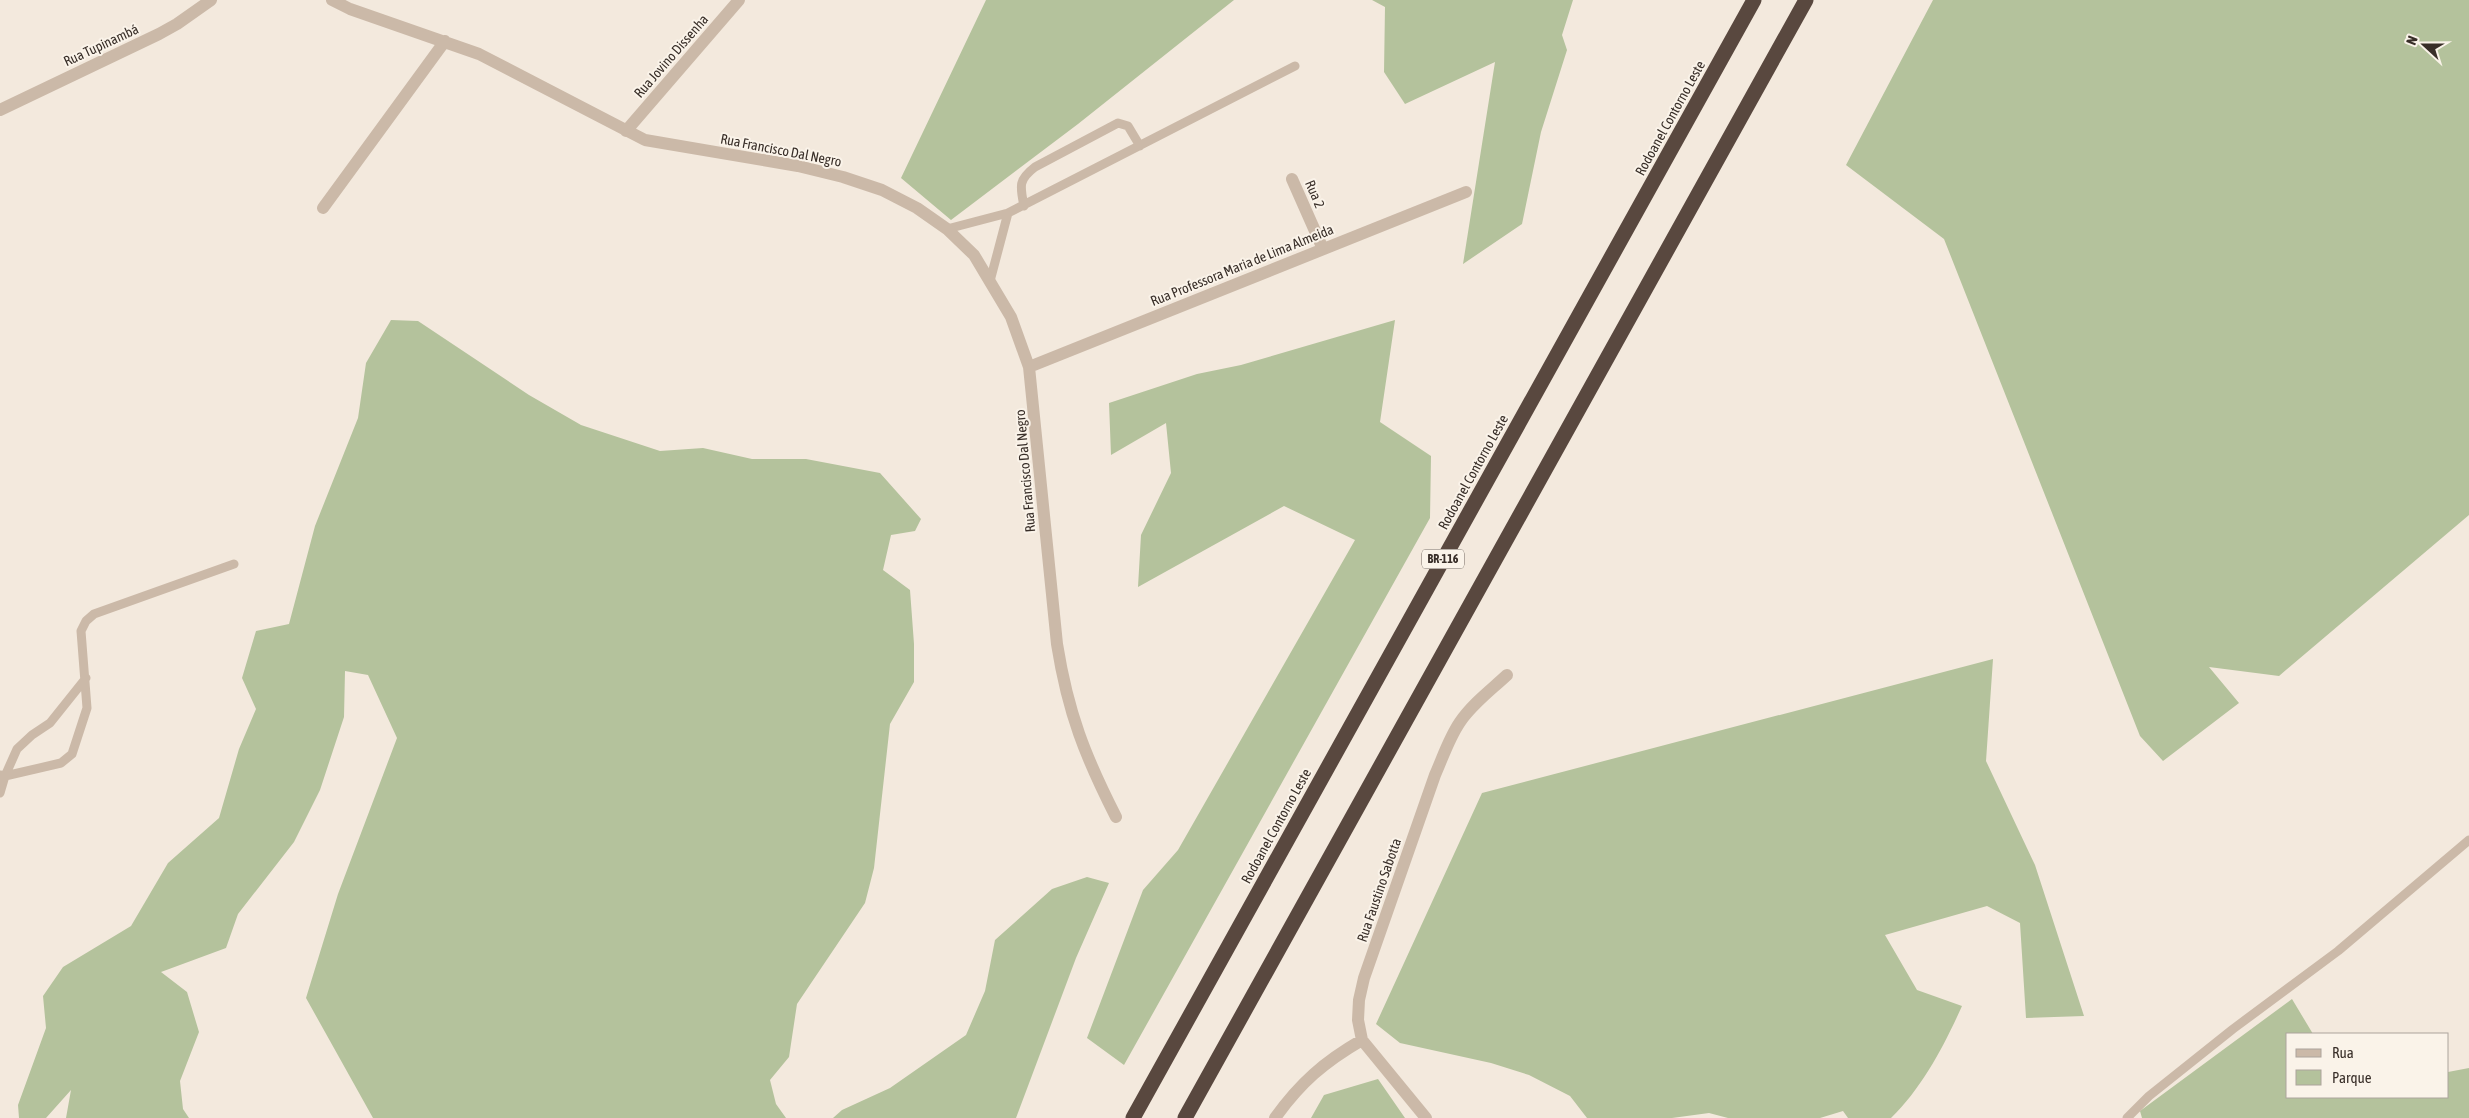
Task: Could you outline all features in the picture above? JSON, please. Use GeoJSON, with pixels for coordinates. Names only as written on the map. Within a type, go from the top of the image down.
{"type":"FeatureCollection","features":[{"type":"Feature","properties":{"kind":"highway","name":"Rodoanel Contorno Leste"},"geometry":{"type":"LineString","coordinates":[[1133,1118],[1754,0]]}},
{"type":"Feature","properties":{"kind":"highway"},"geometry":{"type":"LineString","coordinates":[[1185,1118],[1806,0]]}},
{"type":"Feature","properties":{"kind":"street","name":"Rua Tupinambá"},"geometry":{"type":"LineString","coordinates":[[0,110],[159,34],[211,0]]}},
{"type":"Feature","properties":{"kind":"street","name":"Rua Francisco Dal Negro"},"geometry":{"type":"LineString","coordinates":[[332,0],[350,9],[445,40],[503,66],[645,140],[798,166],[843,177],[891,194],[917,208],[947,229],[974,255],[1011,317],[1029,367],[1056,635],[1064,689],[1076,729],[1090,765],[1116,818]]}},
{"type":"Feature","properties":{"kind":"street","name":"Rua Jovino Dissenha"},"geometry":{"type":"LineString","coordinates":[[626,131],[739,0]]}},
{"type":"Feature","properties":{"kind":"street"},"geometry":{"type":"LineString","coordinates":[[323,208],[445,40]]}},
{"type":"Feature","properties":{"kind":"street","name":"Rua 2"},"geometry":{"type":"LineString","coordinates":[[1292,179],[1323,249]]}},
{"type":"Feature","properties":{"kind":"street","name":"Rua Professora Maria de Lima Almeida"},"geometry":{"type":"LineString","coordinates":[[1029,367],[1466,192]]}},
{"type":"Feature","properties":{"kind":"street","name":"Rua Faustino Sabotta"},"geometry":{"type":"LineString","coordinates":[[1362,1040],[1358,1020],[1359,1000],[1364,978],[1435,775],[1449,742],[1461,721],[1479,700],[1507,676]]}},
{"type":"Feature","properties":{"kind":"street"},"geometry":{"type":"LineString","coordinates":[[1275,1118],[1308,1077],[1337,1055],[1362,1040],[1426,1118]]}},
{"type":"Feature","properties":{"kind":"lane"},"geometry":{"type":"LineString","coordinates":[[947,229],[1008,213],[1024,206],[1295,66]]}},
{"type":"Feature","properties":{"kind":"lane"},"geometry":{"type":"LineString","coordinates":[[1024,206],[1020,187],[1024,176],[1036,167],[1118,123],[1128,126],[1140,146]]}},
{"type":"Feature","properties":{"kind":"lane"},"geometry":{"type":"LineString","coordinates":[[990,281],[1008,213]]}},
{"type":"Feature","properties":{"kind":"lane"},"geometry":{"type":"LineString","coordinates":[[2,776],[61,763],[72,754],[87,708],[81,631],[86,621],[94,614],[234,564]]}},
{"type":"Feature","properties":{"kind":"lane"},"geometry":{"type":"LineString","coordinates":[[0,793],[2,776],[17,749],[50,724],[86,678]]}},
{"type":"Feature","properties":{"kind":"lane"},"geometry":{"type":"LineString","coordinates":[[2127,1118],[2149,1096],[2232,1029],[2338,951],[2469,840]]}},
{"type":"Feature","properties":{"kind":"green space"},"geometry":{"type":"Polygon","coordinates":[[[986,0],[1234,0],[1078,124],[951,220],[901,178],[986,0]]]}},
{"type":"Feature","properties":{"kind":"green space"},"geometry":{"type":"Polygon","coordinates":[[[1372,0],[1573,0],[1562,35],[1567,50],[1541,132],[1522,224],[1463,264],[1495,62],[1405,104],[1384,72],[1385,7],[1372,0]]]}},
{"type":"Feature","properties":{"kind":"green space"},"geometry":{"type":"Polygon","coordinates":[[[1933,0],[2469,0],[2469,515],[2279,676],[2209,667],[2239,703],[2163,761],[2140,736],[1944,239],[1846,165],[1933,0]]]}},
{"type":"Feature","properties":{"kind":"green space"},"geometry":{"type":"Polygon","coordinates":[[[391,320],[418,321],[529,395],[581,425],[660,451],[703,448],[752,459],[806,459],[880,473],[921,519],[915,531],[891,535],[883,570],[910,590],[914,644],[914,682],[890,724],[874,868],[865,903],[797,1004],[789,1057],[770,1080],[776,1104],[786,1118],[373,1118],[306,998],[338,894],[397,738],[368,675],[345,671],[344,717],[320,790],[294,842],[238,914],[226,948],[161,972],[187,992],[199,1032],[180,1081],[183,1109],[189,1118],[66,1118],[71,1090],[46,1118],[19,1118],[18,1105],[46,1028],[43,996],[63,967],[131,926],[168,863],[219,818],[239,749],[256,709],[242,678],[256,631],[289,624],[315,526],[358,418],[366,363],[391,320]]]}},
{"type":"Feature","properties":{"kind":"green space"},"geometry":{"type":"Polygon","coordinates":[[[1395,320],[1380,422],[1431,456],[1430,518],[1124,1065],[1087,1038],[1143,890],[1178,850],[1355,540],[1284,506],[1138,587],[1141,535],[1171,473],[1166,423],[1111,455],[1109,403],[1197,374],[1241,365],[1395,320]]]}},
{"type":"Feature","properties":{"kind":"green space"},"geometry":{"type":"Polygon","coordinates":[[[1993,659],[1986,761],[2035,865],[2084,1016],[2026,1018],[2020,923],[1987,906],[1885,935],[1917,990],[1962,1006],[1931,1066],[1913,1093],[1891,1118],[1848,1118],[1843,1111],[1820,1118],[1728,1118],[1709,1113],[1672,1118],[1587,1118],[1570,1096],[1529,1075],[1491,1063],[1400,1043],[1376,1024],[1482,793],[1993,659]]]}},
{"type":"Feature","properties":{"kind":"green space"},"geometry":{"type":"Polygon","coordinates":[[[1087,877],[1109,883],[1076,958],[1016,1118],[833,1118],[842,1110],[890,1088],[966,1035],[985,991],[995,940],[1052,889],[1087,877]]]}},
{"type":"Feature","properties":{"kind":"green space"},"geometry":{"type":"Polygon","coordinates":[[[2292,999],[2312,1033],[2286,1033],[2286,1098],[2449,1098],[2449,1072],[2469,1068],[2469,1118],[2142,1118],[2140,1111],[2292,999]]]}},
{"type":"Feature","properties":{"kind":"green space"},"geometry":{"type":"Polygon","coordinates":[[[1378,1079],[1405,1118],[1311,1118],[1324,1095],[1378,1079]]]}}]}
